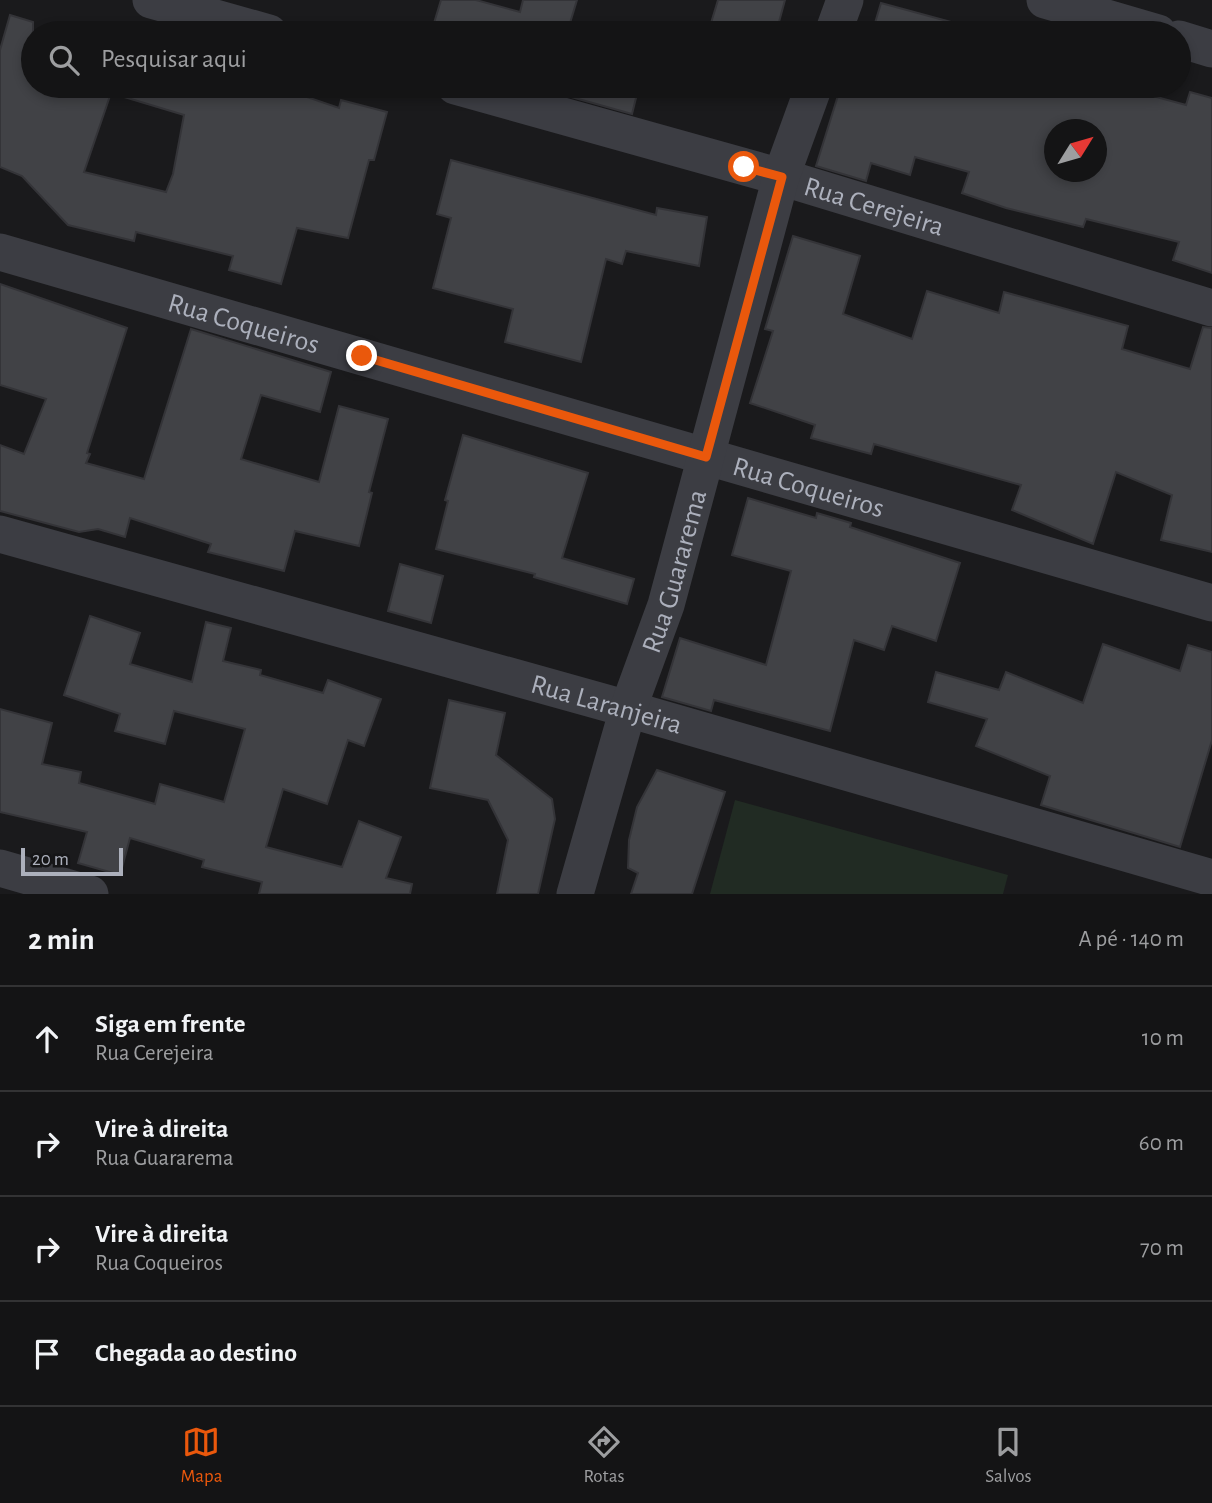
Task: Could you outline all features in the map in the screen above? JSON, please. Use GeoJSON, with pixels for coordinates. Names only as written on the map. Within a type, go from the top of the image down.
{"type":"FeatureCollection","features":[{"type":"Feature","properties":{"kind":"street"},"geometry":{"type":"LineString","coordinates":[[151,0],[226,21]]}},
{"type":"Feature","properties":{"kind":"street"},"geometry":{"type":"LineString","coordinates":[[837,21],[845,0]]}},
{"type":"Feature","properties":{"kind":"street"},"geometry":{"type":"LineString","coordinates":[[1045,0],[1117,21]]}},
{"type":"Feature","properties":{"kind":"street"},"geometry":{"type":"LineString","coordinates":[[1191,43],[1212,49]]}},
{"type":"Feature","properties":{"kind":"street","name":"Rua Cerejeira"},"geometry":{"type":"LineString","coordinates":[[498,98],[782,177],[1212,308]]}},
{"type":"Feature","properties":{"kind":"street","name":"Rua Guararema"},"geometry":{"type":"LineString","coordinates":[[575,894],[628,709],[666,605],[782,177],[810,98]]}},
{"type":"Feature","properties":{"kind":"street","name":"Rua Coqueiros"},"geometry":{"type":"LineString","coordinates":[[0,252],[1212,603]]}},
{"type":"Feature","properties":{"kind":"street","name":"Rua Laranjeira"},"geometry":{"type":"LineString","coordinates":[[0,534],[628,709],[1212,878]]}},
{"type":"Feature","properties":{"kind":"street"},"geometry":{"type":"LineString","coordinates":[[0,868],[90,894]]}},
{"type":"Feature","properties":{"kind":"shaded area"},"geometry":{"type":"Polygon","coordinates":[[[735,800],[1008,875],[1003,894],[710,894],[735,800]]]}},
{"type":"Feature","properties":{"kind":"building"},"geometry":{"type":"Polygon","coordinates":[[[441,0],[476,0],[520,12],[523,0],[577,0],[571,21],[435,21],[441,0]]]}},
{"type":"Feature","properties":{"kind":"building"},"geometry":{"type":"Polygon","coordinates":[[[718,0],[785,0],[779,21],[712,21],[718,0]]]}},
{"type":"Feature","properties":{"kind":"building"},"geometry":{"type":"Polygon","coordinates":[[[881,3],[947,21],[876,21],[881,3]]]}},
{"type":"Feature","properties":{"kind":"building"},"geometry":{"type":"Polygon","coordinates":[[[10,15],[30,21],[21,21],[21,98],[109,98],[84,172],[166,192],[173,174],[184,115],[128,98],[310,98],[339,108],[341,100],[387,112],[374,160],[369,160],[348,238],[297,228],[281,284],[229,270],[233,256],[136,232],[134,241],[68,225],[22,176],[0,167],[0,50],[10,15]]]}},
{"type":"Feature","properties":{"kind":"building"},"geometry":{"type":"Polygon","coordinates":[[[1191,92],[1212,98],[1212,273],[1173,260],[1179,242],[1086,219],[1083,227],[1006,208],[962,193],[969,172],[915,157],[910,175],[871,163],[866,181],[816,166],[837,98],[1160,98],[1186,105],[1191,92]]]}},
{"type":"Feature","properties":{"kind":"building"},"geometry":{"type":"Polygon","coordinates":[[[575,98],[636,98],[632,114],[575,98]]]}},
{"type":"Feature","properties":{"kind":"building"},"geometry":{"type":"Polygon","coordinates":[[[451,160],[656,215],[657,208],[707,217],[699,266],[626,251],[622,264],[606,259],[581,362],[505,342],[513,309],[433,288],[451,218],[437,214],[451,160]]]}},
{"type":"Feature","properties":{"kind":"building"},"geometry":{"type":"Polygon","coordinates":[[[793,236],[860,256],[843,314],[912,339],[927,291],[999,313],[1004,292],[1128,326],[1122,349],[1190,369],[1203,327],[1212,328],[1212,552],[1161,540],[1172,495],[1116,472],[1093,544],[1012,510],[1021,485],[874,444],[871,454],[811,438],[815,425],[750,403],[773,331],[765,329],[793,236]]]}},
{"type":"Feature","properties":{"kind":"building"},"geometry":{"type":"Polygon","coordinates":[[[0,284],[127,328],[86,463],[144,479],[191,329],[331,372],[320,412],[261,395],[241,459],[319,482],[339,406],[388,419],[369,492],[372,493],[359,546],[295,531],[284,571],[208,552],[211,544],[130,518],[125,537],[98,529],[79,532],[0,511],[0,445],[24,454],[46,399],[0,385],[0,284]]]}},
{"type":"Feature","properties":{"kind":"building"},"geometry":{"type":"Polygon","coordinates":[[[463,435],[588,473],[562,558],[634,579],[627,604],[534,577],[535,574],[436,549],[448,501],[445,500],[463,435]]]}},
{"type":"Feature","properties":{"kind":"building"},"geometry":{"type":"Polygon","coordinates":[[[748,498],[816,518],[817,513],[851,523],[850,527],[960,563],[936,641],[892,626],[884,650],[854,640],[830,731],[714,700],[711,711],[662,697],[680,638],[766,665],[791,571],[732,555],[748,498]]]}},
{"type":"Feature","properties":{"kind":"building"},"geometry":{"type":"Polygon","coordinates":[[[400,564],[443,576],[431,623],[388,611],[400,564]]]}},
{"type":"Feature","properties":{"kind":"building"},"geometry":{"type":"Polygon","coordinates":[[[90,616],[140,633],[130,664],[192,682],[206,622],[231,628],[223,661],[261,670],[260,675],[323,693],[328,680],[381,699],[364,746],[348,740],[327,804],[283,789],[266,847],[342,867],[359,821],[401,837],[386,878],[412,884],[410,894],[259,894],[262,882],[202,867],[204,860],[130,838],[120,875],[78,863],[87,832],[0,812],[0,709],[52,723],[42,764],[81,772],[79,783],[155,804],[160,784],[224,802],[245,729],[174,711],[165,744],[115,731],[120,714],[64,695],[90,616]]]}},
{"type":"Feature","properties":{"kind":"building"},"geometry":{"type":"Polygon","coordinates":[[[1103,644],[1180,671],[1188,645],[1212,652],[1212,740],[1180,847],[1041,805],[1050,776],[976,746],[987,719],[928,702],[936,672],[999,690],[1006,672],[1083,703],[1103,644]]]}},
{"type":"Feature","properties":{"kind":"building"},"geometry":{"type":"Polygon","coordinates":[[[449,700],[505,713],[496,755],[552,799],[555,819],[538,894],[497,894],[508,840],[488,800],[430,788],[449,700]]]}},
{"type":"Feature","properties":{"kind":"building"},"geometry":{"type":"Polygon","coordinates":[[[657,770],[725,792],[692,894],[631,894],[638,873],[628,868],[629,840],[637,807],[657,770]]]}},
{"type":"Feature","properties":{"kind":"route"},"geometry":{"type":"LineString","coordinates":[[362,356],[706,457],[782,177],[744,167]]}}]}
